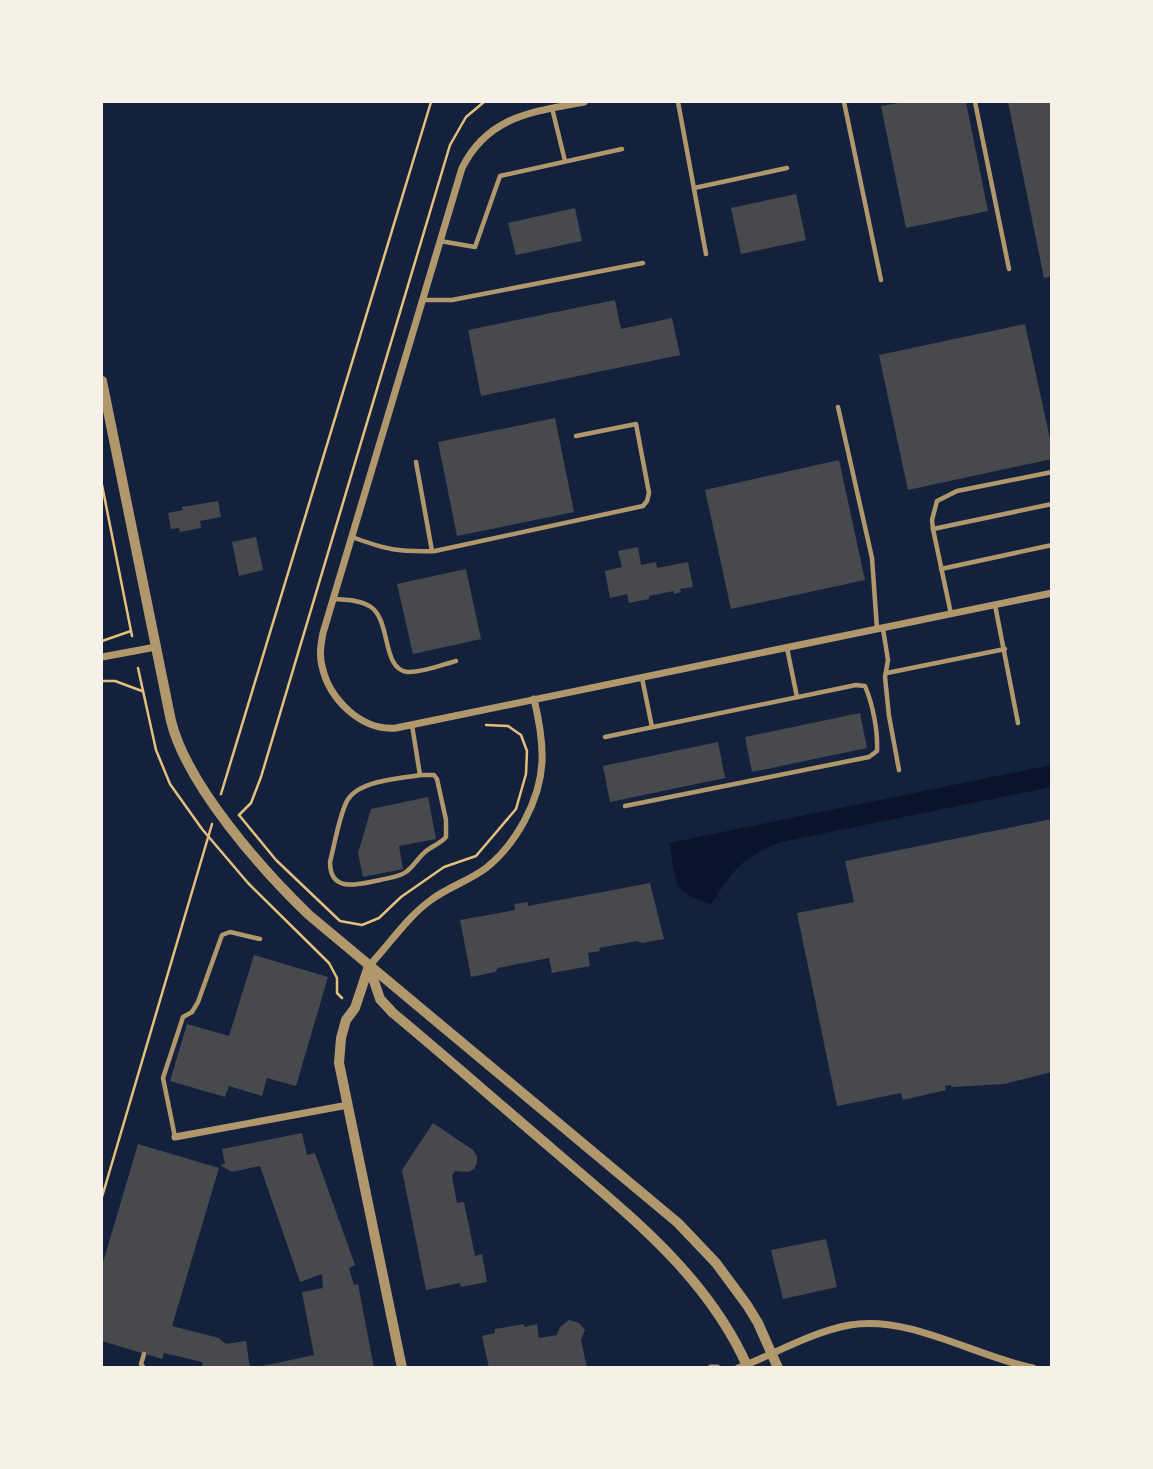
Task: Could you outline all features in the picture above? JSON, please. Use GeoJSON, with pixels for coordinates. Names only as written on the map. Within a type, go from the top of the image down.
{"type":"FeatureCollection","features":[{"type":"Feature","properties":{"kind":"street"},"geometry":{"type":"LineString","coordinates":[[584,102],[524,114],[505,122],[474,148],[460,176],[323,633],[320,656],[323,672],[330,687],[347,709],[377,728],[409,725],[1052,593]]}},
{"type":"Feature","properties":{"kind":"street"},"geometry":{"type":"LineString","coordinates":[[102,381],[173,729],[200,784],[262,865],[295,901],[369,966],[409,996],[678,1223],[716,1263],[739,1295],[758,1323],[778,1367]]}},
{"type":"Feature","properties":{"kind":"street"},"geometry":{"type":"LineString","coordinates":[[102,657],[156,647]]}},
{"type":"Feature","properties":{"kind":"street"},"geometry":{"type":"LineString","coordinates":[[402,1367],[339,1063],[341,1038],[346,1020],[355,1008],[369,966],[423,906],[440,893],[486,868],[519,829],[538,789],[542,766],[542,740],[534,699]]}},
{"type":"Feature","properties":{"kind":"street"},"geometry":{"type":"LineString","coordinates":[[369,966],[380,999],[393,1013],[674,1257],[715,1307],[733,1335],[744,1366],[844,1326],[881,1324],[910,1329],[996,1358],[1033,1367]]}},
{"type":"Feature","properties":{"kind":"street"},"geometry":{"type":"LineString","coordinates":[[175,1137],[348,1105]]}},
{"type":"Feature","properties":{"kind":"street"},"geometry":{"type":"LineString","coordinates":[[711,1367],[717,1367]]}},
{"type":"Feature","properties":{"kind":"lane"},"geometry":{"type":"LineString","coordinates":[[678,102],[705,254]]}},
{"type":"Feature","properties":{"kind":"lane"},"geometry":{"type":"LineString","coordinates":[[844,102],[881,280]]}},
{"type":"Feature","properties":{"kind":"lane"},"geometry":{"type":"LineString","coordinates":[[975,102],[1009,269]]}},
{"type":"Feature","properties":{"kind":"lane"},"geometry":{"type":"LineString","coordinates":[[552,108],[565,161]]}},
{"type":"Feature","properties":{"kind":"lane"},"geometry":{"type":"LineString","coordinates":[[440,241],[475,247],[500,176],[622,149]]}},
{"type":"Feature","properties":{"kind":"lane"},"geometry":{"type":"LineString","coordinates":[[694,188],[787,168]]}},
{"type":"Feature","properties":{"kind":"lane"},"geometry":{"type":"LineString","coordinates":[[422,300],[452,300],[643,263]]}},
{"type":"Feature","properties":{"kind":"lane"},"geometry":{"type":"LineString","coordinates":[[838,407],[872,558],[880,629],[888,660],[886,684],[889,716],[899,770]]}},
{"type":"Feature","properties":{"kind":"lane"},"geometry":{"type":"LineString","coordinates":[[351,536],[404,553],[432,551],[643,506],[649,493],[636,424],[576,436]]}},
{"type":"Feature","properties":{"kind":"lane"},"geometry":{"type":"LineString","coordinates":[[416,462],[432,551]]}},
{"type":"Feature","properties":{"kind":"lane"},"geometry":{"type":"LineString","coordinates":[[951,614],[933,529],[932,520],[937,501],[948,494],[1052,472]]}},
{"type":"Feature","properties":{"kind":"lane"},"geometry":{"type":"LineString","coordinates":[[933,529],[1052,505]]}},
{"type":"Feature","properties":{"kind":"lane"},"geometry":{"type":"LineString","coordinates":[[941,569],[1052,545]]}},
{"type":"Feature","properties":{"kind":"lane"},"geometry":{"type":"LineString","coordinates":[[333,598],[361,602],[373,608],[382,620],[389,653],[395,665],[402,671],[412,672],[456,661]]}},
{"type":"Feature","properties":{"kind":"lane"},"geometry":{"type":"LineString","coordinates":[[995,605],[1018,723]]}},
{"type":"Feature","properties":{"kind":"lane"},"geometry":{"type":"LineString","coordinates":[[787,648],[797,697]]}},
{"type":"Feature","properties":{"kind":"lane"},"geometry":{"type":"LineString","coordinates":[[887,673],[1004,649]]}},
{"type":"Feature","properties":{"kind":"lane"},"geometry":{"type":"LineString","coordinates":[[642,677],[652,727]]}},
{"type":"Feature","properties":{"kind":"lane"},"geometry":{"type":"LineString","coordinates":[[605,737],[856,685],[865,687],[877,751],[869,757],[625,806]]}},
{"type":"Feature","properties":{"kind":"lane"},"geometry":{"type":"LineString","coordinates":[[409,725],[420,775]]}},
{"type":"Feature","properties":{"kind":"lane"},"geometry":{"type":"LineString","coordinates":[[420,775],[434,775],[437,779],[446,820],[446,836],[441,844],[425,852],[407,872],[399,876],[352,886],[341,884],[334,879],[330,862],[346,802],[354,792],[364,787],[420,775]]}},
{"type":"Feature","properties":{"kind":"lane"},"geometry":{"type":"LineString","coordinates":[[175,1137],[163,1078],[183,1017],[192,1012],[198,1002],[222,935],[230,932],[260,939]]}},
{"type":"Feature","properties":{"kind":"lane"},"geometry":{"type":"LineString","coordinates":[[144,1354],[141,1364],[144,1367]]}},
{"type":"Feature","properties":{"kind":"path"},"geometry":{"type":"LineString","coordinates":[[221,795],[431,102]]}},
{"type":"Feature","properties":{"kind":"path"},"geometry":{"type":"LineString","coordinates":[[239,815],[251,803],[261,777],[450,145],[466,117],[484,102]]}},
{"type":"Feature","properties":{"kind":"path"},"geometry":{"type":"LineString","coordinates":[[102,485],[132,636]]}},
{"type":"Feature","properties":{"kind":"path"},"geometry":{"type":"LineString","coordinates":[[102,641],[131,631]]}},
{"type":"Feature","properties":{"kind":"path"},"geometry":{"type":"LineString","coordinates":[[102,681],[115,681],[143,692]]}},
{"type":"Feature","properties":{"kind":"path"},"geometry":{"type":"LineString","coordinates":[[234,810],[276,860],[340,921],[362,925],[379,918],[401,898],[444,867],[476,856],[516,809],[526,774],[527,751],[521,735],[508,726],[486,725]]}},
{"type":"Feature","properties":{"kind":"path"},"geometry":{"type":"LineString","coordinates":[[102,1197],[214,819]]}},
{"type":"Feature","properties":{"kind":"water"},"geometry":{"type":"Polygon","coordinates":[[[1051,765],[1051,787],[781,842],[739,866],[711,904],[688,895],[675,876],[669,843],[1051,765]]]}},
{"type":"Feature","properties":{"kind":"building"},"geometry":{"type":"Polygon","coordinates":[[[904,102],[966,102],[988,211],[906,228],[881,106],[904,102]]]}},
{"type":"Feature","properties":{"kind":"building"},"geometry":{"type":"Polygon","coordinates":[[[1008,102],[1052,102],[1052,276],[1044,278],[1008,102]]]}},
{"type":"Feature","properties":{"kind":"building"},"geometry":{"type":"Polygon","coordinates":[[[796,194],[806,240],[741,254],[731,208],[796,194]]]}},
{"type":"Feature","properties":{"kind":"building"},"geometry":{"type":"Polygon","coordinates":[[[575,208],[582,241],[516,255],[508,223],[575,208]]]}},
{"type":"Feature","properties":{"kind":"building"},"geometry":{"type":"Polygon","coordinates":[[[615,300],[621,329],[672,318],[680,355],[481,396],[468,330],[615,300]]]}},
{"type":"Feature","properties":{"kind":"building"},"geometry":{"type":"Polygon","coordinates":[[[1025,324],[1052,448],[1052,459],[908,490],[879,355],[1025,324]]]}},
{"type":"Feature","properties":{"kind":"building"},"geometry":{"type":"Polygon","coordinates":[[[555,418],[574,512],[457,536],[438,442],[555,418]]]}},
{"type":"Feature","properties":{"kind":"building"},"geometry":{"type":"Polygon","coordinates":[[[839,460],[865,580],[731,609],[705,490],[839,460]]]}},
{"type":"Feature","properties":{"kind":"building"},"geometry":{"type":"Polygon","coordinates":[[[218,501],[221,517],[200,521],[201,528],[180,532],[179,528],[171,529],[168,513],[183,510],[182,507],[218,501]]]}},
{"type":"Feature","properties":{"kind":"building"},"geometry":{"type":"Polygon","coordinates":[[[256,537],[263,570],[239,576],[232,542],[256,537]]]}},
{"type":"Feature","properties":{"kind":"building"},"geometry":{"type":"Polygon","coordinates":[[[638,547],[641,565],[656,562],[657,568],[688,562],[693,587],[680,589],[681,592],[674,594],[674,591],[629,603],[627,594],[610,598],[605,571],[622,567],[618,551],[638,547]]]}},
{"type":"Feature","properties":{"kind":"building"},"geometry":{"type":"Polygon","coordinates":[[[466,569],[481,639],[413,654],[397,584],[466,569]]]}},
{"type":"Feature","properties":{"kind":"building"},"geometry":{"type":"Polygon","coordinates":[[[860,713],[867,748],[752,772],[745,737],[860,713]]]}},
{"type":"Feature","properties":{"kind":"building"},"geometry":{"type":"Polygon","coordinates":[[[718,742],[725,778],[610,802],[603,766],[718,742]]]}},
{"type":"Feature","properties":{"kind":"building"},"geometry":{"type":"Polygon","coordinates":[[[428,797],[436,839],[399,846],[403,869],[363,877],[358,853],[371,809],[428,797]]]}},
{"type":"Feature","properties":{"kind":"building"},"geometry":{"type":"Polygon","coordinates":[[[1052,819],[1052,1072],[1004,1084],[945,1086],[946,1090],[903,1100],[901,1093],[837,1106],[797,913],[854,902],[845,861],[1052,819]]]}},
{"type":"Feature","properties":{"kind":"building"},"geometry":{"type":"Polygon","coordinates":[[[650,883],[664,939],[599,948],[600,951],[588,953],[590,966],[552,973],[549,958],[498,968],[495,972],[471,977],[460,920],[515,910],[514,904],[528,902],[528,906],[650,883]]]}},
{"type":"Feature","properties":{"kind":"building"},"geometry":{"type":"Polygon","coordinates":[[[254,955],[328,977],[296,1086],[267,1078],[262,1096],[229,1086],[225,1097],[170,1081],[187,1024],[229,1036],[254,955]]]}},
{"type":"Feature","properties":{"kind":"building"},"geometry":{"type":"Polygon","coordinates":[[[433,1123],[473,1150],[477,1156],[474,1169],[468,1172],[455,1171],[452,1176],[457,1203],[464,1202],[475,1256],[482,1254],[487,1282],[461,1287],[460,1283],[426,1290],[402,1170],[433,1123]]]}},
{"type":"Feature","properties":{"kind":"building"},"geometry":{"type":"Polygon","coordinates":[[[302,1133],[307,1155],[315,1153],[355,1265],[349,1268],[354,1285],[358,1284],[374,1368],[253,1368],[314,1355],[302,1292],[323,1288],[322,1274],[300,1282],[260,1166],[232,1172],[220,1165],[225,1164],[222,1149],[302,1133]]]}},
{"type":"Feature","properties":{"kind":"building"},"geometry":{"type":"Polygon","coordinates":[[[138,1144],[219,1168],[172,1326],[219,1338],[226,1344],[246,1341],[250,1368],[203,1368],[202,1362],[164,1353],[162,1359],[102,1341],[102,1266],[138,1144]]]}},
{"type":"Feature","properties":{"kind":"building"},"geometry":{"type":"Polygon","coordinates":[[[826,1239],[837,1287],[783,1299],[771,1250],[826,1239]]]}},
{"type":"Feature","properties":{"kind":"building"},"geometry":{"type":"Polygon","coordinates":[[[569,1320],[579,1323],[585,1330],[581,1340],[587,1368],[489,1368],[482,1336],[495,1333],[495,1329],[524,1324],[524,1327],[537,1324],[539,1338],[557,1335],[560,1327],[569,1320]]]}}]}
